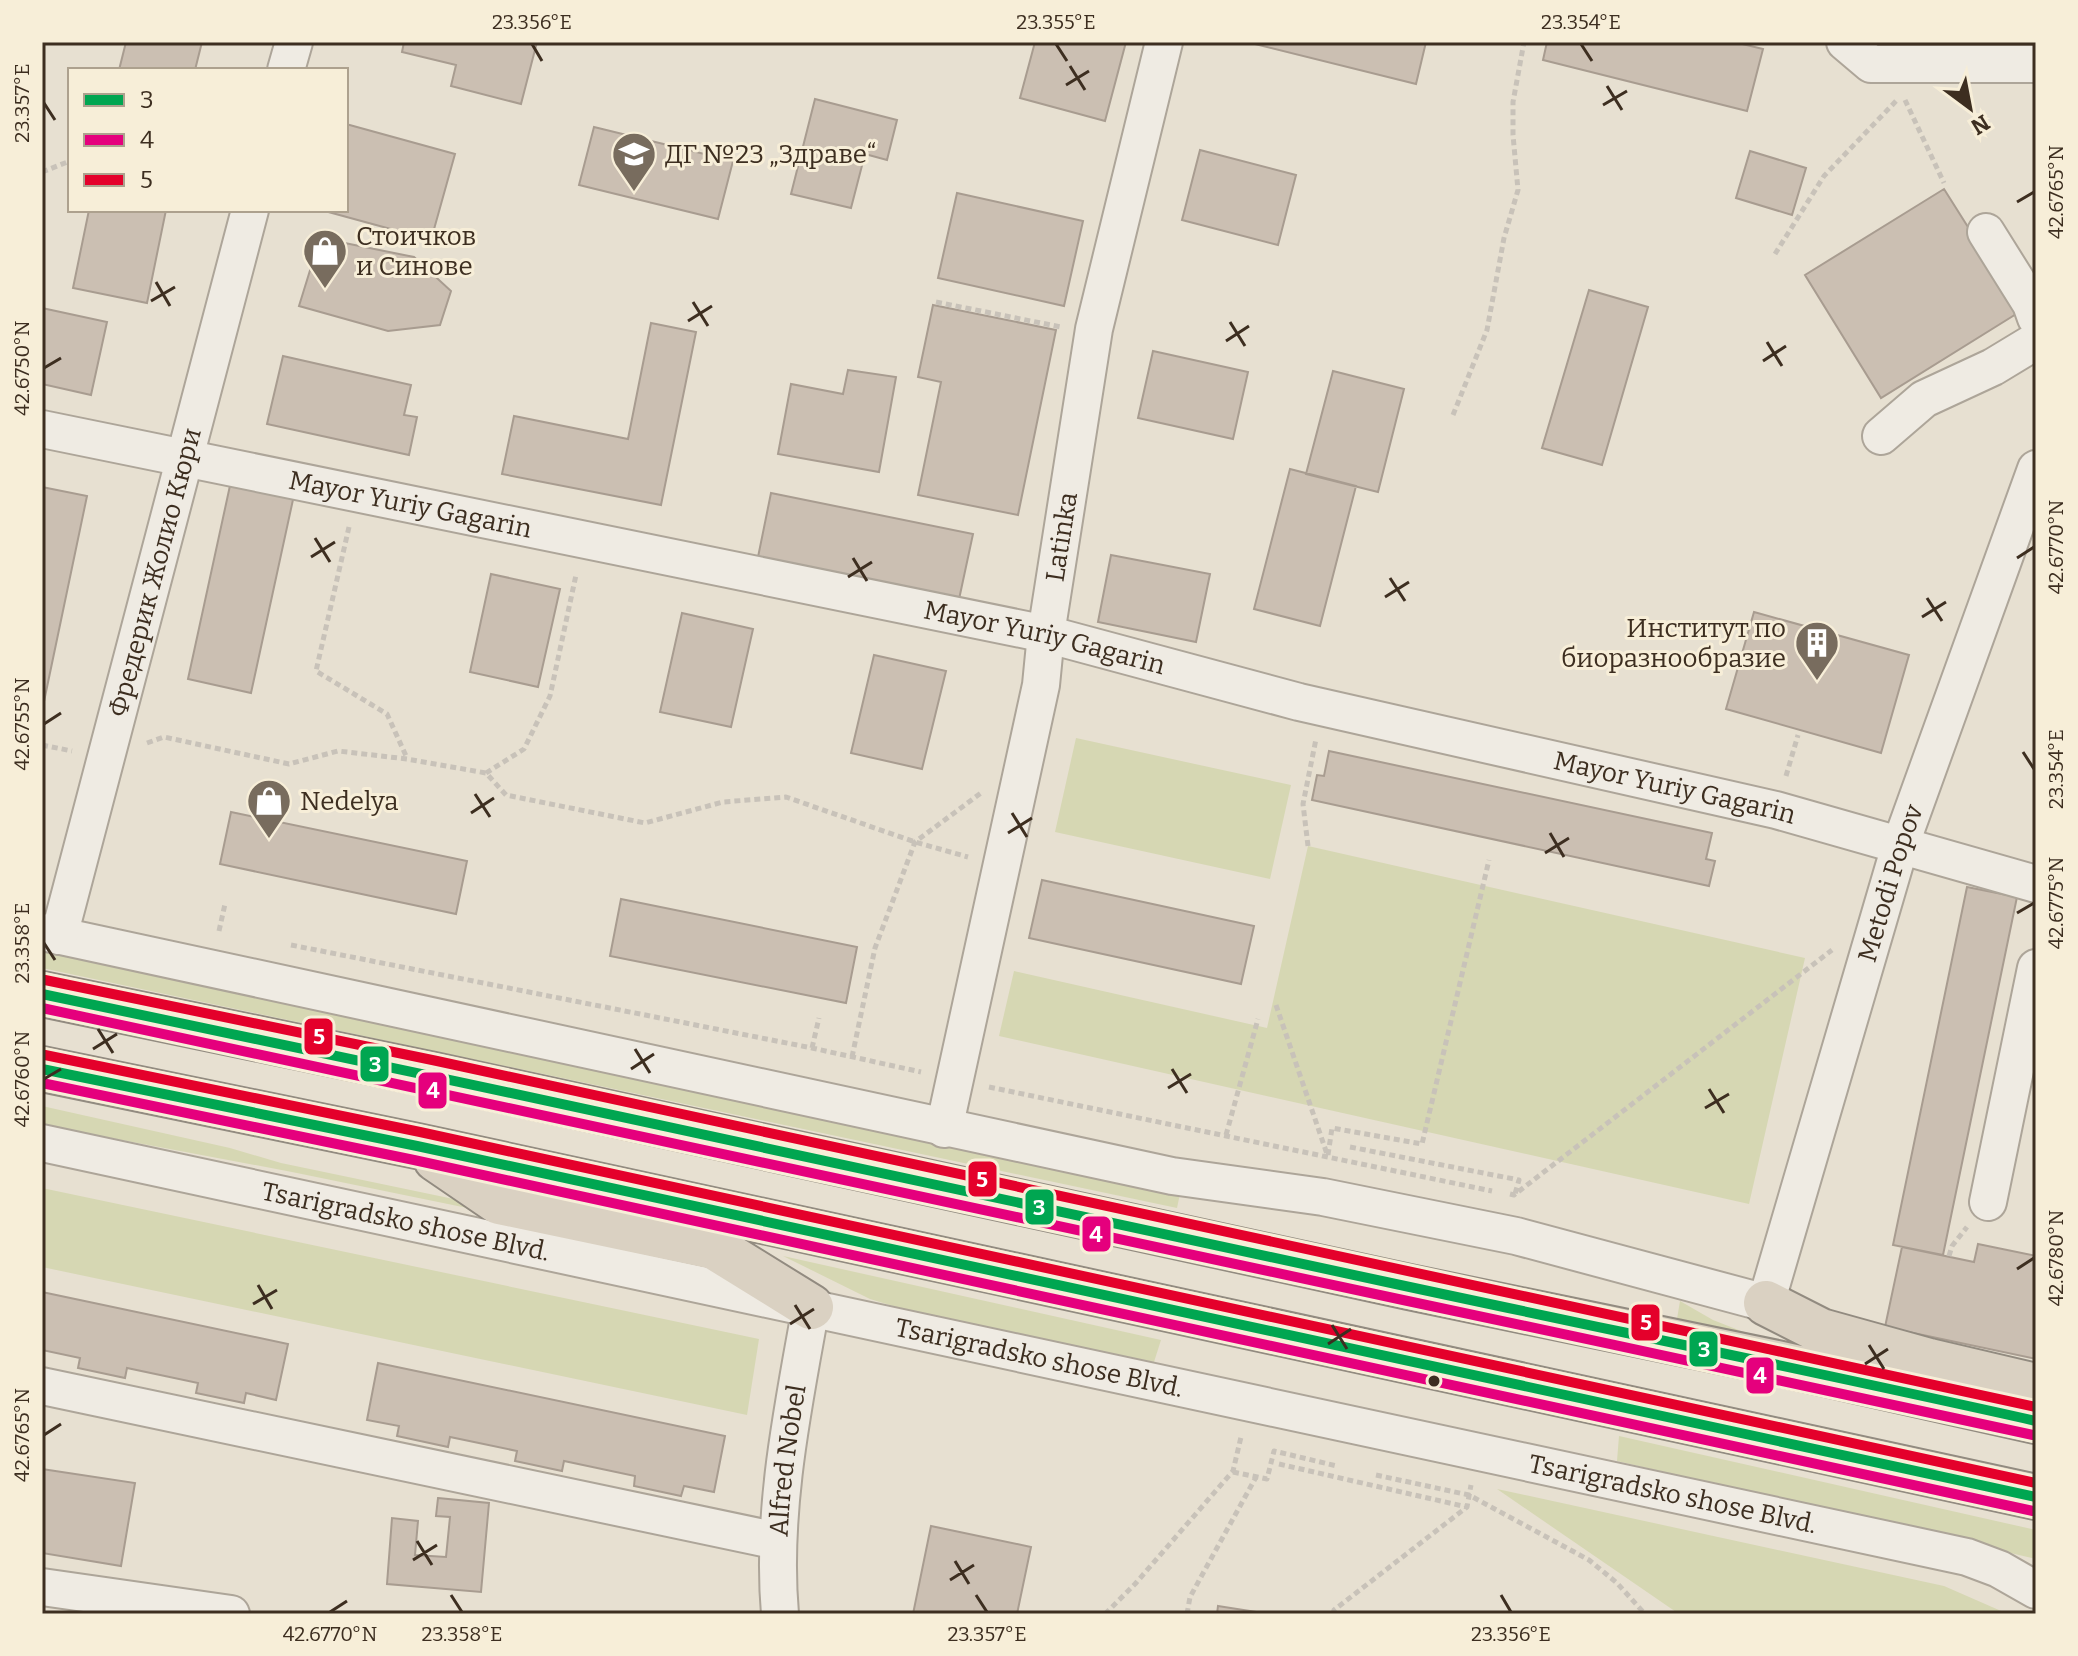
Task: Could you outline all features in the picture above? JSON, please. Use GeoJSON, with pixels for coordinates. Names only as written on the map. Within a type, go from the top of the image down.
{"type":"FeatureCollection","features":[{"type":"Feature","properties":{"kind":"highway"},"geometry":{"type":"LineString","coordinates":[[42,994],[434,1075],[2036,1421]]}},
{"type":"Feature","properties":{"kind":"highway"},"geometry":{"type":"LineString","coordinates":[[42,1069],[417,1146],[2036,1497]]}},
{"type":"Feature","properties":{"kind":"highway"},"geometry":{"type":"LineString","coordinates":[[417,1146],[499,1202],[714,1247],[811,1307]]}},
{"type":"Feature","properties":{"kind":"highway"},"geometry":{"type":"LineString","coordinates":[[1766,1303],[1821,1331],[2036,1386]]}},
{"type":"Feature","properties":{"kind":"street"},"geometry":{"type":"LineString","coordinates":[[287,68],[294,42]]}},
{"type":"Feature","properties":{"kind":"street","name":"Latinka"},"geometry":{"type":"LineString","coordinates":[[944,1129],[1027,760],[1094,329],[1164,42]]}},
{"type":"Feature","properties":{"kind":"street"},"geometry":{"type":"LineString","coordinates":[[1845,42],[1871,64],[2036,64]]}},
{"type":"Feature","properties":{"kind":"street","name":"Фредерик Жолио Кюри"},"geometry":{"type":"LineString","coordinates":[[51,934],[106,758],[249,212]]}},
{"type":"Feature","properties":{"kind":"street"},"geometry":{"type":"LineString","coordinates":[[1986,232],[2031,304],[2036,318]]}},
{"type":"Feature","properties":{"kind":"street"},"geometry":{"type":"LineString","coordinates":[[1881,436],[1924,399],[1993,367],[2036,341]]}},
{"type":"Feature","properties":{"kind":"street","name":"Mayor Yuriy Gagarin"},"geometry":{"type":"LineString","coordinates":[[42,429],[1046,634],[1323,707],[1776,810],[2036,884]]}},
{"type":"Feature","properties":{"kind":"street","name":"Metodi Popov"},"geometry":{"type":"LineString","coordinates":[[1766,1303],[1900,846],[2036,469]]}},
{"type":"Feature","properties":{"kind":"street"},"geometry":{"type":"LineString","coordinates":[[51,934],[944,1129],[1172,1176],[1323,1197],[1516,1236],[1766,1303]]}},
{"type":"Feature","properties":{"kind":"street"},"geometry":{"type":"LineString","coordinates":[[1988,1202],[2036,968]]}},
{"type":"Feature","properties":{"kind":"street","name":"Tsarigradsko shose Blvd."},"geometry":{"type":"LineString","coordinates":[[42,1143],[1967,1557],[1999,1569],[2033,1588]]}},
{"type":"Feature","properties":{"kind":"street","name":"Alfred Nobel"},"geometry":{"type":"LineString","coordinates":[[780,1614],[778,1541],[792,1415],[811,1307]]}},
{"type":"Feature","properties":{"kind":"street"},"geometry":{"type":"LineString","coordinates":[[42,1386],[778,1541]]}},
{"type":"Feature","properties":{"kind":"street"},"geometry":{"type":"LineString","coordinates":[[42,1587],[231,1614]]}},
{"type":"Feature","properties":{"kind":"path"},"geometry":{"type":"LineString","coordinates":[[1453,415],[1487,330],[1504,238],[1518,190],[1513,102],[1524,42]]}},
{"type":"Feature","properties":{"kind":"path"},"geometry":{"type":"LineString","coordinates":[[1775,254],[1824,176],[1902,94],[1944,183]]}},
{"type":"Feature","properties":{"kind":"path"},"geometry":{"type":"LineString","coordinates":[[42,172],[68,162]]}},
{"type":"Feature","properties":{"kind":"path"},"geometry":{"type":"LineString","coordinates":[[936,302],[1059,327]]}},
{"type":"Feature","properties":{"kind":"path"},"geometry":{"type":"LineString","coordinates":[[356,493],[316,671],[387,714],[407,759]]}},
{"type":"Feature","properties":{"kind":"path"},"geometry":{"type":"LineString","coordinates":[[486,773],[524,749],[550,696],[577,572]]}},
{"type":"Feature","properties":{"kind":"path"},"geometry":{"type":"LineString","coordinates":[[1308,846],[1303,804],[1323,707]]}},
{"type":"Feature","properties":{"kind":"path"},"geometry":{"type":"LineString","coordinates":[[106,758],[164,737],[289,764],[338,751],[407,759],[486,773],[506,795],[645,823],[723,802],[786,797],[915,842],[1003,866]]}},
{"type":"Feature","properties":{"kind":"path"},"geometry":{"type":"LineString","coordinates":[[852,1057],[875,948],[915,842],[1027,760]]}},
{"type":"Feature","properties":{"kind":"path"},"geometry":{"type":"LineString","coordinates":[[1328,1155],[1332,1128],[1422,1144],[1489,860]]}},
{"type":"Feature","properties":{"kind":"path"},"geometry":{"type":"LineString","coordinates":[[219,931],[225,904]]}},
{"type":"Feature","properties":{"kind":"path"},"geometry":{"type":"LineString","coordinates":[[281,943],[812,1048],[1514,1195],[1880,912]]}},
{"type":"Feature","properties":{"kind":"path"},"geometry":{"type":"LineString","coordinates":[[204,928],[235,934]]}},
{"type":"Feature","properties":{"kind":"path"},"geometry":{"type":"LineString","coordinates":[[1276,1005],[1328,1155]]}},
{"type":"Feature","properties":{"kind":"path"},"geometry":{"type":"LineString","coordinates":[[812,1048],[819,1018]]}},
{"type":"Feature","properties":{"kind":"path"},"geometry":{"type":"LineString","coordinates":[[1226,1135],[1258,1019]]}},
{"type":"Feature","properties":{"kind":"path"},"geometry":{"type":"LineString","coordinates":[[1350,1147],[1519,1180],[1514,1195]]}},
{"type":"Feature","properties":{"kind":"path"},"geometry":{"type":"LineString","coordinates":[[1105,1614],[1233,1471],[1243,1425]]}},
{"type":"Feature","properties":{"kind":"path"},"geometry":{"type":"LineString","coordinates":[[1233,1471],[1267,1479],[1274,1451],[1337,1466]]}},
{"type":"Feature","properties":{"kind":"path"},"geometry":{"type":"LineString","coordinates":[[1279,1464],[1467,1507]]}},
{"type":"Feature","properties":{"kind":"path"},"geometry":{"type":"LineString","coordinates":[[1376,1475],[1469,1495],[1589,1560],[1617,1583],[1645,1614]]}},
{"type":"Feature","properties":{"kind":"path"},"geometry":{"type":"LineString","coordinates":[[1187,1614],[1190,1597],[1256,1477]]}},
{"type":"Feature","properties":{"kind":"path"},"geometry":{"type":"LineString","coordinates":[[1333,1614],[1334,1610],[1467,1507],[1469,1495]]}},
{"type":"Feature","properties":{"kind":"green space"},"geometry":{"type":"Polygon","coordinates":[[[1076,738],[1291,785],[1270,879],[1055,832],[1076,738]]]}},
{"type":"Feature","properties":{"kind":"green space"},"geometry":{"type":"Polygon","coordinates":[[[1308,846],[1805,958],[1749,1204],[999,1036],[1014,971],[1267,1028],[1308,846]]]}},
{"type":"Feature","properties":{"kind":"green space"},"geometry":{"type":"Polygon","coordinates":[[[42,948],[1181,1189],[1177,1208],[42,968],[42,948]]]}},
{"type":"Feature","properties":{"kind":"green space"},"geometry":{"type":"Polygon","coordinates":[[[42,1106],[230,1148],[281,1163],[688,1248],[686,1253],[292,1172],[42,1125],[42,1106]]]}},
{"type":"Feature","properties":{"kind":"green space"},"geometry":{"type":"Polygon","coordinates":[[[42,1188],[759,1339],[747,1415],[42,1267],[42,1188]]]}},
{"type":"Feature","properties":{"kind":"green space"},"geometry":{"type":"Polygon","coordinates":[[[783,1256],[1161,1340],[1154,1362],[916,1313],[870,1299],[783,1256]]]}},
{"type":"Feature","properties":{"kind":"green space"},"geometry":{"type":"Polygon","coordinates":[[[1680,1301],[1713,1320],[1781,1342],[1676,1325],[1680,1301]]]}},
{"type":"Feature","properties":{"kind":"green space"},"geometry":{"type":"Polygon","coordinates":[[[1619,1436],[2036,1530],[2036,1559],[1617,1461],[1619,1436]]]}},
{"type":"Feature","properties":{"kind":"green space"},"geometry":{"type":"Polygon","coordinates":[[[1497,1489],[1944,1586],[2008,1614],[1679,1614],[1497,1489]]]}},
{"type":"Feature","properties":{"kind":"building"},"geometry":{"type":"Polygon","coordinates":[[[126,42],[202,42],[196,68],[120,68],[126,42]]]}},
{"type":"Feature","properties":{"kind":"building"},"geometry":{"type":"Polygon","coordinates":[[[404,42],[537,42],[521,104],[451,86],[456,65],[402,52],[404,42]]]}},
{"type":"Feature","properties":{"kind":"building"},"geometry":{"type":"Polygon","coordinates":[[[1035,42],[1126,42],[1105,121],[1020,98],[1035,42]]]}},
{"type":"Feature","properties":{"kind":"building"},"geometry":{"type":"Polygon","coordinates":[[[1247,42],[1426,42],[1416,84],[1247,42]]]}},
{"type":"Feature","properties":{"kind":"building"},"geometry":{"type":"Polygon","coordinates":[[[1547,42],[1734,42],[1763,49],[1747,111],[1543,60],[1547,42]]]}},
{"type":"Feature","properties":{"kind":"building"},"geometry":{"type":"Polygon","coordinates":[[[815,99],[897,120],[887,160],[865,154],[851,208],[791,194],[815,99]]]}},
{"type":"Feature","properties":{"kind":"building"},"geometry":{"type":"Polygon","coordinates":[[[348,125],[455,154],[431,240],[328,212],[348,212],[348,125]]]}},
{"type":"Feature","properties":{"kind":"building"},"geometry":{"type":"Polygon","coordinates":[[[594,127],[733,161],[718,219],[579,185],[594,127]]]}},
{"type":"Feature","properties":{"kind":"building"},"geometry":{"type":"Polygon","coordinates":[[[1200,150],[1296,175],[1278,245],[1182,220],[1200,150]]]}},
{"type":"Feature","properties":{"kind":"building"},"geometry":{"type":"Polygon","coordinates":[[[1750,151],[1806,168],[1792,215],[1736,198],[1750,151]]]}},
{"type":"Feature","properties":{"kind":"building"},"geometry":{"type":"Polygon","coordinates":[[[1944,189],[2021,311],[1881,398],[1805,275],[1944,189]]]}},
{"type":"Feature","properties":{"kind":"building"},"geometry":{"type":"Polygon","coordinates":[[[957,193],[1083,221],[1064,306],[938,278],[957,193]]]}},
{"type":"Feature","properties":{"kind":"building"},"geometry":{"type":"Polygon","coordinates":[[[89,212],[166,212],[147,303],[73,288],[89,212]]]}},
{"type":"Feature","properties":{"kind":"building"},"geometry":{"type":"Polygon","coordinates":[[[320,238],[414,257],[451,291],[440,325],[388,331],[299,306],[320,238]]]}},
{"type":"Feature","properties":{"kind":"building"},"geometry":{"type":"Polygon","coordinates":[[[1589,290],[1648,307],[1602,465],[1542,448],[1589,290]]]}},
{"type":"Feature","properties":{"kind":"building"},"geometry":{"type":"Polygon","coordinates":[[[933,305],[1056,330],[1018,515],[918,495],[941,382],[918,377],[933,305]]]}},
{"type":"Feature","properties":{"kind":"building"},"geometry":{"type":"Polygon","coordinates":[[[42,308],[107,322],[91,395],[42,384],[42,308]]]}},
{"type":"Feature","properties":{"kind":"building"},"geometry":{"type":"Polygon","coordinates":[[[651,323],[696,332],[661,505],[502,474],[514,416],[628,439],[651,323]]]}},
{"type":"Feature","properties":{"kind":"building"},"geometry":{"type":"Polygon","coordinates":[[[1153,351],[1248,372],[1233,439],[1138,418],[1153,351]]]}},
{"type":"Feature","properties":{"kind":"building"},"geometry":{"type":"Polygon","coordinates":[[[283,356],[411,385],[404,415],[417,417],[409,455],[267,424],[283,356]]]}},
{"type":"Feature","properties":{"kind":"building"},"geometry":{"type":"Polygon","coordinates":[[[848,370],[896,377],[879,472],[778,454],[791,384],[843,394],[848,370]]]}},
{"type":"Feature","properties":{"kind":"building"},"geometry":{"type":"Polygon","coordinates":[[[1333,371],[1404,389],[1378,492],[1306,474],[1333,371]]]}},
{"type":"Feature","properties":{"kind":"building"},"geometry":{"type":"Polygon","coordinates":[[[1290,469],[1356,486],[1320,626],[1254,609],[1290,469]]]}},
{"type":"Feature","properties":{"kind":"building"},"geometry":{"type":"Polygon","coordinates":[[[231,481],[294,495],[251,693],[188,679],[231,481]]]}},
{"type":"Feature","properties":{"kind":"building"},"geometry":{"type":"Polygon","coordinates":[[[42,487],[87,496],[42,711],[42,487]]]}},
{"type":"Feature","properties":{"kind":"building"},"geometry":{"type":"Polygon","coordinates":[[[771,493],[973,534],[958,604],[757,562],[771,493]]]}},
{"type":"Feature","properties":{"kind":"building"},"geometry":{"type":"Polygon","coordinates":[[[1111,555],[1210,574],[1196,642],[1098,622],[1111,555]]]}},
{"type":"Feature","properties":{"kind":"building"},"geometry":{"type":"Polygon","coordinates":[[[491,574],[560,589],[538,687],[470,672],[491,574]]]}},
{"type":"Feature","properties":{"kind":"building","name":"Институт по биоразнообразие"},"geometry":{"type":"Polygon","coordinates":[[[1754,612],[1909,655],[1881,753],[1726,709],[1754,612]]]}},
{"type":"Feature","properties":{"kind":"building"},"geometry":{"type":"Polygon","coordinates":[[[682,613],[753,629],[731,727],[660,712],[682,613]]]}},
{"type":"Feature","properties":{"kind":"building"},"geometry":{"type":"Polygon","coordinates":[[[874,655],[946,671],[922,769],[851,753],[874,655]]]}},
{"type":"Feature","properties":{"kind":"building"},"geometry":{"type":"Polygon","coordinates":[[[1329,751],[1712,833],[1706,859],[1715,861],[1709,886],[1312,800],[1317,775],[1324,776],[1329,751]]]}},
{"type":"Feature","properties":{"kind":"building"},"geometry":{"type":"Polygon","coordinates":[[[231,812],[467,861],[456,914],[220,864],[231,812]]]}},
{"type":"Feature","properties":{"kind":"building"},"geometry":{"type":"Polygon","coordinates":[[[1042,880],[1254,926],[1241,984],[1029,938],[1042,880]]]}},
{"type":"Feature","properties":{"kind":"building"},"geometry":{"type":"Polygon","coordinates":[[[1967,887],[2017,897],[1943,1255],[1893,1245],[1967,887]]]}},
{"type":"Feature","properties":{"kind":"building"},"geometry":{"type":"Polygon","coordinates":[[[621,899],[857,947],[846,1003],[610,956],[621,899]]]}},
{"type":"Feature","properties":{"kind":"building"},"geometry":{"type":"Polygon","coordinates":[[[1978,1244],[2036,1256],[2036,1359],[1885,1327],[1902,1247],[1974,1262],[1978,1244]]]}},
{"type":"Feature","properties":{"kind":"building"},"geometry":{"type":"Polygon","coordinates":[[[42,1292],[288,1344],[276,1400],[246,1393],[244,1403],[196,1393],[198,1383],[127,1368],[125,1378],[78,1368],[80,1358],[42,1350],[42,1292]]]}},
{"type":"Feature","properties":{"kind":"building"},"geometry":{"type":"Polygon","coordinates":[[[378,1363],[725,1436],[714,1492],[684,1486],[681,1496],[634,1486],[635,1476],[564,1461],[562,1471],[515,1461],[517,1451],[450,1437],[448,1447],[397,1436],[399,1426],[367,1420],[378,1363]]]}},
{"type":"Feature","properties":{"kind":"building"},"geometry":{"type":"Polygon","coordinates":[[[42,1469],[135,1483],[121,1566],[42,1553],[42,1469]]]}},
{"type":"Feature","properties":{"kind":"building"},"geometry":{"type":"Polygon","coordinates":[[[438,1498],[489,1503],[481,1592],[387,1584],[392,1518],[418,1521],[415,1555],[446,1557],[450,1517],[436,1516],[438,1498]]]}},
{"type":"Feature","properties":{"kind":"building"},"geometry":{"type":"Polygon","coordinates":[[[931,1526],[1031,1547],[1017,1614],[913,1614],[931,1526]]]}},
{"type":"Feature","properties":{"kind":"building"},"geometry":{"type":"Polygon","coordinates":[[[1218,1606],[1269,1614],[1217,1614],[1218,1606]]]}},
{"type":"Feature","properties":{"kind":"transit line","name":"5"},"geometry":{"type":"LineString","coordinates":[[45,980],[437,1061],[2036,1407]]}},
{"type":"Feature","properties":{"kind":"transit line","name":"3"},"geometry":{"type":"LineString","coordinates":[[42,994],[2036,1421]]}},
{"type":"Feature","properties":{"kind":"transit line","name":"4"},"geometry":{"type":"LineString","coordinates":[[42,1008],[2033,1435]]}},
{"type":"Feature","properties":{"kind":"transit line","name":"5"},"geometry":{"type":"LineString","coordinates":[[45,1055],[420,1132],[2036,1483]]}},
{"type":"Feature","properties":{"kind":"transit line","name":"3"},"geometry":{"type":"LineString","coordinates":[[42,1069],[417,1146],[2036,1497]]}},
{"type":"Feature","properties":{"kind":"transit line","name":"4"},"geometry":{"type":"LineString","coordinates":[[42,1083],[414,1160],[2033,1511]]}},
{"type":"Feature","properties":{"kind":"place","name":"ДГ №23 „Здраве“"},"geometry":{"type":"Point","coordinates":[634,193]}},
{"type":"Feature","properties":{"kind":"place","name":"Стоичков и Синове"},"geometry":{"type":"Point","coordinates":[325,290]}},
{"type":"Feature","properties":{"kind":"place","name":"Институт по биоразнообразие"},"geometry":{"type":"Point","coordinates":[1817,682]}},
{"type":"Feature","properties":{"kind":"place","name":"Nedelya"},"geometry":{"type":"Point","coordinates":[269,840]}}]}
